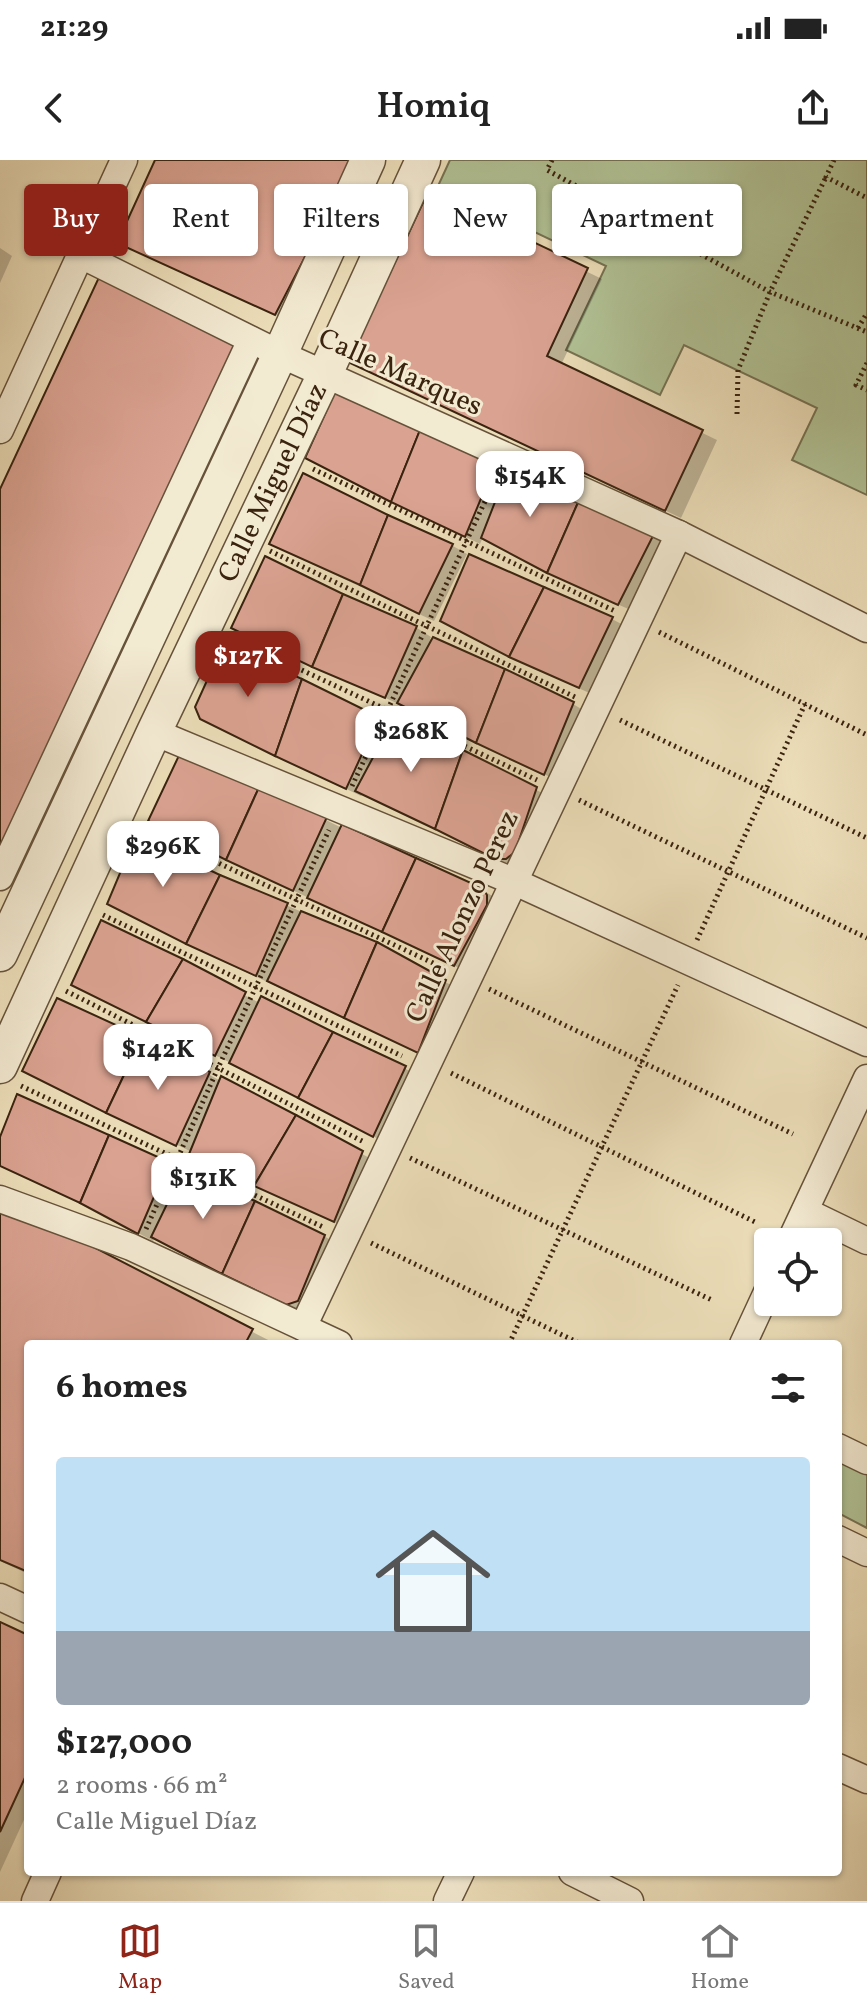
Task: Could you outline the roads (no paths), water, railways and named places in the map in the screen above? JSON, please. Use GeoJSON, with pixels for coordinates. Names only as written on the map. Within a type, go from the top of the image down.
{"type":"FeatureCollection","features":[{"type":"Feature","properties":{"kind":"street"},"geometry":{"type":"LineString","coordinates":[[113,184],[124,160]]}},
{"type":"Feature","properties":{"kind":"street","name":"Calle Miguel Díaz"},"geometry":{"type":"LineString","coordinates":[[0,877],[266,347],[368,160]]}},
{"type":"Feature","properties":{"kind":"street","name":"Calle Miguel Díaz"},"geometry":{"type":"LineString","coordinates":[[10,1075],[154,732],[423,160]]}},
{"type":"Feature","properties":{"kind":"street"},"geometry":{"type":"LineString","coordinates":[[0,430],[81,256]]}},
{"type":"Feature","properties":{"kind":"street","name":"Calle Marques"},"geometry":{"type":"LineString","coordinates":[[83,256],[266,347],[679,534],[867,629]]}},
{"type":"Feature","properties":{"kind":"street","name":"Calle Miguel Díaz"},"geometry":{"type":"LineString","coordinates":[[0,954],[266,347]]}},
{"type":"Feature","properties":{"kind":"street","name":"Calle Alonzo Perez"},"geometry":{"type":"LineString","coordinates":[[303,1327],[679,534]]}},
{"type":"Feature","properties":{"kind":"street"},"geometry":{"type":"LineString","coordinates":[[154,732],[515,882],[867,1043]]}},
{"type":"Feature","properties":{"kind":"street"},"geometry":{"type":"LineString","coordinates":[[797,1228],[867,1078]]}},
{"type":"Feature","properties":{"kind":"street"},"geometry":{"type":"LineString","coordinates":[[0,1199],[131,1247],[331,1340]]}},
{"type":"Feature","properties":{"kind":"street"},"geometry":{"type":"LineString","coordinates":[[805,1211],[867,1241]]}},
{"type":"Feature","properties":{"kind":"street"},"geometry":{"type":"LineString","coordinates":[[745,1340],[756,1316]]}},
{"type":"Feature","properties":{"kind":"street"},"geometry":{"type":"LineString","coordinates":[[842,1449],[867,1461]]}},
{"type":"Feature","properties":{"kind":"street"},"geometry":{"type":"LineString","coordinates":[[842,1541],[867,1553]]}},
{"type":"Feature","properties":{"kind":"street"},"geometry":{"type":"LineString","coordinates":[[0,1597],[24,1608]]}},
{"type":"Feature","properties":{"kind":"street"},"geometry":{"type":"LineString","coordinates":[[842,1769],[867,1780]]}},
{"type":"Feature","properties":{"kind":"street"},"geometry":{"type":"LineString","coordinates":[[35,1901],[46,1876]]}},
{"type":"Feature","properties":{"kind":"street"},"geometry":{"type":"LineString","coordinates":[[447,1901],[459,1876]]}},
{"type":"Feature","properties":{"kind":"street"},"geometry":{"type":"LineString","coordinates":[[580,1876],[630,1901]]}}]}
